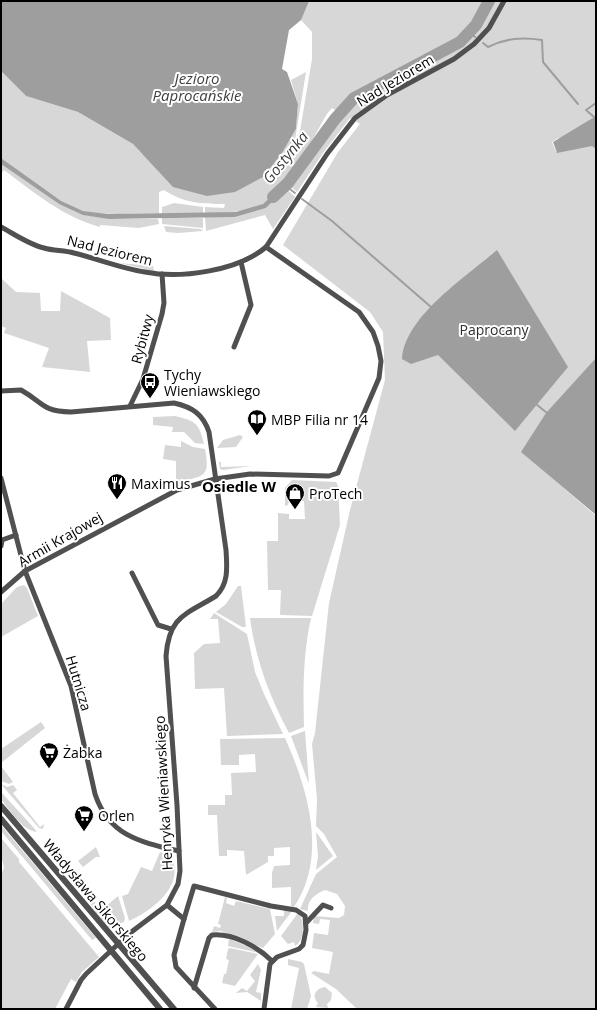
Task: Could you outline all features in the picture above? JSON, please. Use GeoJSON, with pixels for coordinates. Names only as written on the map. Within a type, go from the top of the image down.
{"type":"FeatureCollection","features":[{"type":"Feature","properties":{"kind":"street","name":"Nad Jeziorem"},"geometry":{"type":"LineString","coordinates":[[1,226],[45,248],[73,252],[122,267],[162,274],[192,273],[241,262],[258,254],[266,247],[327,154],[355,118],[387,95],[454,59],[474,44],[489,28],[504,1]]}},
{"type":"Feature","properties":{"kind":"street","name":"Armii Krajowej"},"geometry":{"type":"LineString","coordinates":[[1,592],[25,572],[166,494],[215,479],[250,474],[329,476],[338,473],[378,378],[381,361],[378,346],[373,332],[359,312],[348,303],[312,281],[266,247]]}},
{"type":"Feature","properties":{"kind":"street"},"geometry":{"type":"LineString","coordinates":[[234,347],[251,305],[241,262]]}},
{"type":"Feature","properties":{"kind":"street","name":"Rybitwy"},"geometry":{"type":"LineString","coordinates":[[130,406],[144,379],[162,314],[164,303],[162,274]]}},
{"type":"Feature","properties":{"kind":"street"},"geometry":{"type":"LineString","coordinates":[[1,391],[21,390],[43,407],[57,411],[71,412],[174,403],[186,406],[198,413],[205,421],[209,432],[226,550],[227,569],[224,585],[216,596],[177,619],[171,629],[158,625],[132,573]]}},
{"type":"Feature","properties":{"kind":"street","name":"Hutnicza"},"geometry":{"type":"LineString","coordinates":[[1,478],[25,572],[71,686],[95,794],[100,810],[120,831],[138,840],[179,851]]}},
{"type":"Feature","properties":{"kind":"street"},"geometry":{"type":"LineString","coordinates":[[1,546],[2,540],[16,535]]}},
{"type":"Feature","properties":{"kind":"street","name":"Henryka Wieniawskiego"},"geometry":{"type":"LineString","coordinates":[[66,1009],[81,980],[112,952],[130,933],[167,905],[178,884],[179,851],[166,656],[171,629]]}},
{"type":"Feature","properties":{"kind":"street","name":"Władysława Sikorskiego"},"geometry":{"type":"LineString","coordinates":[[1,806],[174,1009]]}},
{"type":"Feature","properties":{"kind":"street","name":"Władysława Sikorskiego"},"geometry":{"type":"LineString","coordinates":[[1,819],[160,1009]]}},
{"type":"Feature","properties":{"kind":"street"},"geometry":{"type":"LineString","coordinates":[[215,1009],[176,967],[174,955],[194,886],[271,906],[296,910],[305,916],[306,936],[302,946],[272,960]]}},
{"type":"Feature","properties":{"kind":"street"},"geometry":{"type":"LineString","coordinates":[[167,905],[184,919]]}},
{"type":"Feature","properties":{"kind":"street"},"geometry":{"type":"LineString","coordinates":[[306,923],[323,905],[331,908]]}},
{"type":"Feature","properties":{"kind":"street"},"geometry":{"type":"LineString","coordinates":[[194,988],[209,938],[212,935],[228,936],[260,948],[272,960]]}},
{"type":"Feature","properties":{"kind":"street"},"geometry":{"type":"LineString","coordinates":[[264,1009],[265,992],[272,960]]}},
{"type":"Feature","properties":{"kind":"green space","name":"Paprocany"},"geometry":{"type":"Polygon","coordinates":[[[296,1],[596,1],[596,147],[594,147],[596,149],[596,514],[546,469],[537,465],[596,516],[596,1009],[357,1009],[336,989],[311,973],[314,971],[329,974],[333,952],[312,948],[314,933],[328,935],[330,920],[320,919],[319,924],[313,923],[314,916],[339,918],[344,915],[345,906],[337,894],[325,890],[312,898],[308,911],[300,909],[316,874],[337,857],[324,834],[316,826],[317,799],[312,744],[315,733],[329,603],[350,510],[385,380],[383,332],[370,312],[283,245],[338,152],[360,124],[350,118],[323,153],[297,192],[289,185],[295,181],[342,114],[332,108],[298,164],[281,188],[263,204],[250,209],[235,212],[205,213],[205,207],[224,208],[225,204],[193,202],[178,198],[164,190],[159,192],[159,213],[112,214],[84,211],[74,208],[52,196],[1,158],[1,71],[26,96],[78,112],[133,144],[142,154],[282,153],[296,129],[298,104],[291,80],[306,72],[295,140],[300,131],[312,59],[312,32],[301,20],[302,16],[296,1]],[[558,138],[552,142],[556,152],[578,147],[558,138]],[[402,357],[410,363],[428,357],[402,357]]]}},
{"type":"Feature","properties":{"kind":"green space"},"geometry":{"type":"Polygon","coordinates":[[[1,164],[59,204],[109,219],[158,219],[159,224],[139,228],[100,225],[100,227],[87,223],[62,211],[38,196],[4,170],[1,174],[1,164]]]}},
{"type":"Feature","properties":{"kind":"green space"},"geometry":{"type":"Polygon","coordinates":[[[286,188],[295,197],[273,229],[265,215],[206,231],[205,217],[235,217],[266,208],[286,188]]]}},
{"type":"Feature","properties":{"kind":"green space"},"geometry":{"type":"Polygon","coordinates":[[[174,203],[203,207],[203,213],[162,213],[162,207],[174,203]]]}},
{"type":"Feature","properties":{"kind":"green space"},"geometry":{"type":"Polygon","coordinates":[[[162,217],[203,218],[203,228],[162,224],[162,217]]]}},
{"type":"Feature","properties":{"kind":"green space"},"geometry":{"type":"Polygon","coordinates":[[[164,226],[201,229],[203,231],[178,233],[166,232],[164,226]]]}},
{"type":"Feature","properties":{"kind":"green space"},"geometry":{"type":"Polygon","coordinates":[[[119,263],[153,266],[154,271],[119,263]]]}},
{"type":"Feature","properties":{"kind":"green space"},"geometry":{"type":"Polygon","coordinates":[[[1,278],[16,292],[40,293],[41,311],[60,311],[61,291],[110,318],[111,340],[87,341],[90,372],[42,367],[49,348],[4,333],[6,328],[1,326],[1,278]]]}},
{"type":"Feature","properties":{"kind":"green space"},"geometry":{"type":"Polygon","coordinates":[[[175,416],[196,424],[204,444],[195,443],[184,432],[172,432],[173,427],[153,425],[153,417],[175,416]]]}},
{"type":"Feature","properties":{"kind":"green space"},"geometry":{"type":"Polygon","coordinates":[[[240,435],[243,437],[236,447],[217,448],[223,440],[240,435]]]}},
{"type":"Feature","properties":{"kind":"green space"},"geometry":{"type":"Polygon","coordinates":[[[181,441],[193,447],[205,449],[207,466],[202,475],[176,483],[176,461],[163,459],[165,445],[181,447],[181,441]]]}},
{"type":"Feature","properties":{"kind":"green space"},"geometry":{"type":"Polygon","coordinates":[[[219,462],[221,462],[221,467],[251,466],[223,470],[220,469],[219,462]]]}},
{"type":"Feature","properties":{"kind":"green space"},"geometry":{"type":"Polygon","coordinates":[[[292,480],[336,482],[338,486],[340,525],[312,616],[280,615],[281,590],[268,590],[267,541],[278,541],[278,513],[289,514],[289,519],[305,519],[304,501],[289,501],[288,505],[285,506],[285,488],[292,480]]]}},
{"type":"Feature","properties":{"kind":"green space"},"geometry":{"type":"Polygon","coordinates":[[[24,585],[27,588],[38,616],[1,637],[1,604],[17,587],[24,585]]]}},
{"type":"Feature","properties":{"kind":"green space"},"geometry":{"type":"Polygon","coordinates":[[[238,586],[241,586],[246,627],[242,627],[216,612],[226,604],[238,586]]]}},
{"type":"Feature","properties":{"kind":"green space"},"geometry":{"type":"Polygon","coordinates":[[[214,613],[247,634],[255,672],[283,734],[227,736],[224,688],[195,689],[194,653],[204,644],[220,643],[218,619],[210,619],[214,613]]]}},
{"type":"Feature","properties":{"kind":"green space"},"geometry":{"type":"Polygon","coordinates":[[[250,618],[311,618],[306,645],[304,672],[304,727],[289,733],[282,719],[264,677],[256,649],[250,618]]]}},
{"type":"Feature","properties":{"kind":"green space"},"geometry":{"type":"Polygon","coordinates":[[[41,722],[45,728],[1,763],[1,749],[41,722]]]}},
{"type":"Feature","properties":{"kind":"green space"},"geometry":{"type":"Polygon","coordinates":[[[305,731],[309,784],[291,736],[305,731]]]}},
{"type":"Feature","properties":{"kind":"green space"},"geometry":{"type":"Polygon","coordinates":[[[285,738],[301,779],[311,823],[312,845],[310,867],[304,887],[294,907],[291,906],[291,887],[272,888],[272,873],[274,866],[290,865],[290,847],[274,848],[274,856],[268,856],[268,862],[246,875],[244,851],[227,850],[227,856],[219,856],[217,815],[208,815],[208,805],[225,805],[225,795],[232,795],[231,773],[256,772],[255,754],[239,755],[239,765],[221,765],[220,739],[285,738]]]}},
{"type":"Feature","properties":{"kind":"green space"},"geometry":{"type":"Polygon","coordinates":[[[1,766],[13,782],[9,784],[1,781],[1,766]]]}},
{"type":"Feature","properties":{"kind":"green space"},"geometry":{"type":"Polygon","coordinates":[[[1,784],[7,787],[13,785],[17,790],[13,793],[40,827],[44,824],[43,829],[39,828],[1,784]]]}},
{"type":"Feature","properties":{"kind":"green space"},"geometry":{"type":"Polygon","coordinates":[[[1,792],[37,832],[26,828],[12,814],[1,799],[1,792]]]}},
{"type":"Feature","properties":{"kind":"green space"},"geometry":{"type":"Polygon","coordinates":[[[1,825],[96,938],[92,940],[1,831],[1,825]]]}},
{"type":"Feature","properties":{"kind":"green space"},"geometry":{"type":"Polygon","coordinates":[[[316,832],[333,856],[316,870],[318,856],[316,832]]]}},
{"type":"Feature","properties":{"kind":"green space"},"geometry":{"type":"Polygon","coordinates":[[[1,838],[19,859],[19,862],[99,957],[82,972],[76,982],[71,979],[55,1009],[1,1009],[1,877],[4,867],[1,856],[1,838]]]}},
{"type":"Feature","properties":{"kind":"green space"},"geometry":{"type":"Polygon","coordinates":[[[48,845],[113,924],[109,928],[97,914],[86,896],[49,852],[48,845]]]}},
{"type":"Feature","properties":{"kind":"green space"},"geometry":{"type":"Polygon","coordinates":[[[96,847],[100,857],[96,857],[83,867],[78,861],[96,847]]]}},
{"type":"Feature","properties":{"kind":"green space"},"geometry":{"type":"Polygon","coordinates":[[[160,852],[171,856],[174,867],[174,877],[170,887],[156,904],[138,917],[129,921],[122,896],[128,894],[141,867],[152,871],[160,852]]]}},
{"type":"Feature","properties":{"kind":"green space"},"geometry":{"type":"Polygon","coordinates":[[[118,896],[125,918],[124,922],[118,924],[105,907],[118,896]]]}},
{"type":"Feature","properties":{"kind":"green space"},"geometry":{"type":"Polygon","coordinates":[[[225,897],[227,898],[226,903],[234,906],[236,901],[270,909],[275,934],[263,948],[221,931],[212,932],[214,926],[220,928],[221,925],[218,924],[225,897]]]}},
{"type":"Feature","properties":{"kind":"green space"},"geometry":{"type":"Polygon","coordinates":[[[284,909],[292,911],[277,931],[275,916],[284,916],[284,909]]]}},
{"type":"Feature","properties":{"kind":"green space"},"geometry":{"type":"Polygon","coordinates":[[[298,913],[302,920],[303,930],[301,940],[295,946],[294,942],[288,944],[281,936],[298,913]]]}},
{"type":"Feature","properties":{"kind":"green space"},"geometry":{"type":"Polygon","coordinates":[[[229,939],[259,951],[260,953],[228,946],[229,939]]]}},
{"type":"Feature","properties":{"kind":"green space"},"geometry":{"type":"Polygon","coordinates":[[[230,948],[258,954],[235,986],[222,983],[224,974],[226,974],[229,960],[226,959],[228,949],[230,948]]]}},
{"type":"Feature","properties":{"kind":"green space"},"geometry":{"type":"Polygon","coordinates":[[[288,959],[302,962],[304,964],[311,996],[307,1009],[291,1009],[299,968],[288,965],[288,959]]]}},
{"type":"Feature","properties":{"kind":"green space"},"geometry":{"type":"Polygon","coordinates":[[[258,964],[261,970],[256,992],[261,993],[261,1001],[247,992],[236,993],[242,988],[247,991],[255,981],[250,975],[258,964]]]}},
{"type":"Feature","properties":{"kind":"green space"},"geometry":{"type":"Polygon","coordinates":[[[325,987],[332,993],[331,1000],[327,1004],[328,1008],[316,1007],[318,1003],[315,995],[319,989],[325,987]]]}},
{"type":"Feature","properties":{"kind":"water","name":"Jezioro Paprocańskie"},"geometry":{"type":"Polygon","coordinates":[[[1,1],[309,1],[301,20],[289,30],[282,69],[287,72],[298,104],[296,129],[282,153],[263,177],[235,192],[207,196],[173,187],[133,144],[78,112],[26,96],[1,71],[1,1]]]}},
{"type":"Feature","properties":{"kind":"water"},"geometry":{"type":"Polygon","coordinates":[[[596,116],[596,149],[592,146],[557,153],[553,142],[596,116]]]}},
{"type":"Feature","properties":{"kind":"water"},"geometry":{"type":"Polygon","coordinates":[[[1,158],[61,201],[83,211],[108,214],[236,212],[263,204],[284,185],[286,188],[266,208],[235,217],[109,219],[83,215],[59,204],[1,164],[1,158]]]}},
{"type":"Feature","properties":{"kind":"water"},"geometry":{"type":"Polygon","coordinates":[[[497,250],[568,367],[515,431],[438,355],[411,364],[402,359],[406,343],[414,328],[425,313],[439,298],[497,250]]]}},
{"type":"Feature","properties":{"kind":"water"},"geometry":{"type":"Polygon","coordinates":[[[596,358],[596,515],[521,452],[546,413],[596,358]]]}},
{"type":"Feature","properties":{"kind":"waterway","name":"Gostynka"},"geometry":{"type":"LineString","coordinates":[[273,197],[288,183],[335,119],[354,98],[460,42],[476,25],[489,1]]}},
{"type":"Feature","properties":{"kind":"waterway","name":"Gostynka"},"geometry":{"type":"LineString","coordinates":[[469,32],[475,37]]}},
{"type":"Feature","properties":{"kind":"waterway"},"geometry":{"type":"LineString","coordinates":[[483,43],[488,47],[514,39],[542,40],[543,62],[578,104]]}},
{"type":"Feature","properties":{"kind":"waterway"},"geometry":{"type":"LineString","coordinates":[[594,117],[586,110],[596,103]]}},
{"type":"Feature","properties":{"kind":"waterway"},"geometry":{"type":"LineString","coordinates":[[286,186],[295,193]]}},
{"type":"Feature","properties":{"kind":"waterway"},"geometry":{"type":"LineString","coordinates":[[302,199],[332,221],[431,307]]}},
{"type":"Feature","properties":{"kind":"waterway"},"geometry":{"type":"LineString","coordinates":[[536,404],[547,413]]}},
{"type":"Feature","properties":{"kind":"place","name":"Tychy Wieniawskiego"},"geometry":{"type":"Point","coordinates":[150,399]}},
{"type":"Feature","properties":{"kind":"place","name":"MBP Filia nr 14"},"geometry":{"type":"Point","coordinates":[257,436]}},
{"type":"Feature","properties":{"kind":"place","name":"Maximus"},"geometry":{"type":"Point","coordinates":[117,500]}},
{"type":"Feature","properties":{"kind":"place","name":"ProTech"},"geometry":{"type":"Point","coordinates":[295,510]}},
{"type":"Feature","properties":{"kind":"place","name":"Żabka"},"geometry":{"type":"Point","coordinates":[49,769]}},
{"type":"Feature","properties":{"kind":"place","name":"Orlen"},"geometry":{"type":"Point","coordinates":[84,832]}},
{"type":"Feature","properties":{"kind":"district","name":"Osiedle W"},"geometry":{"type":"Point","coordinates":[239,486]}}]}
